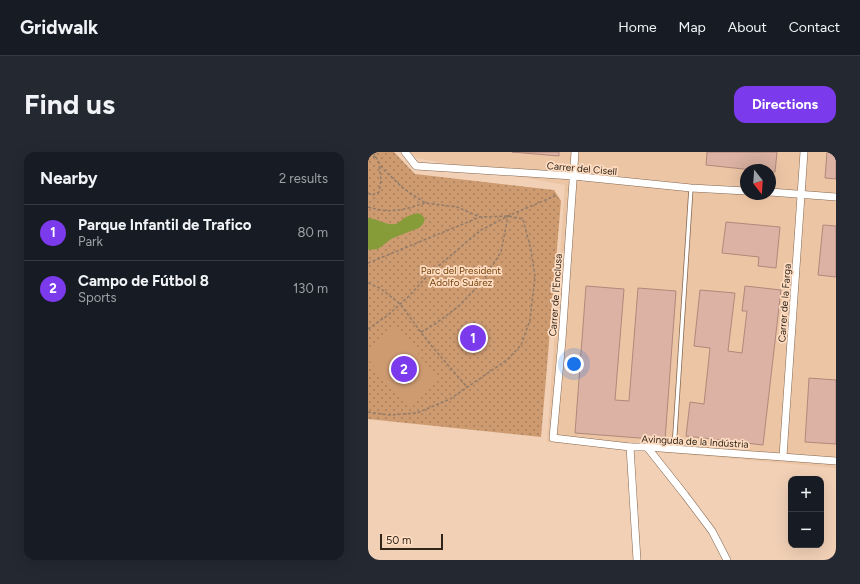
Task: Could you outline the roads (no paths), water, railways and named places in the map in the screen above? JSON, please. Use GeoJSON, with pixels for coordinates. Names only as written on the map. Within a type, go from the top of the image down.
{"type":"FeatureCollection","features":[{"type":"Feature","properties":{"kind":"street","name":"Carrer del Cisell"},"geometry":{"type":"LineString","coordinates":[[405,152],[416,166],[573,176],[691,188],[740,191]]}},
{"type":"Feature","properties":{"kind":"street","name":"Carrer de l'Enclusa"},"geometry":{"type":"LineString","coordinates":[[553,438],[562,340],[575,152]]}},
{"type":"Feature","properties":{"kind":"street","name":"Carrer de la Farga"},"geometry":{"type":"LineString","coordinates":[[783,456],[804,152]]}},
{"type":"Feature","properties":{"kind":"street"},"geometry":{"type":"LineString","coordinates":[[776,192],[836,197]]}},
{"type":"Feature","properties":{"kind":"street","name":"Avinguda de la Indústria"},"geometry":{"type":"LineString","coordinates":[[553,438],[630,447],[783,456],[836,461]]}},
{"type":"Feature","properties":{"kind":"street"},"geometry":{"type":"LineString","coordinates":[[630,447],[637,560]]}},
{"type":"Feature","properties":{"kind":"street"},"geometry":{"type":"LineString","coordinates":[[647,447],[712,531],[727,560]]}},
{"type":"Feature","properties":{"kind":"lane"},"geometry":{"type":"LineString","coordinates":[[674,449],[691,188]]}},
{"type":"Feature","properties":{"kind":"place","name":"Parque Infantil de Trafico"},"geometry":{"type":"Point","coordinates":[473,338]}},
{"type":"Feature","properties":{"kind":"place","name":"Campo de Fútbol 8"},"geometry":{"type":"Point","coordinates":[404,369]}},
{"type":"Feature","properties":{"kind":"park label","name":"Parc del President Adolfo Suárez"},"geometry":{"type":"Point","coordinates":[461,276]}}]}
